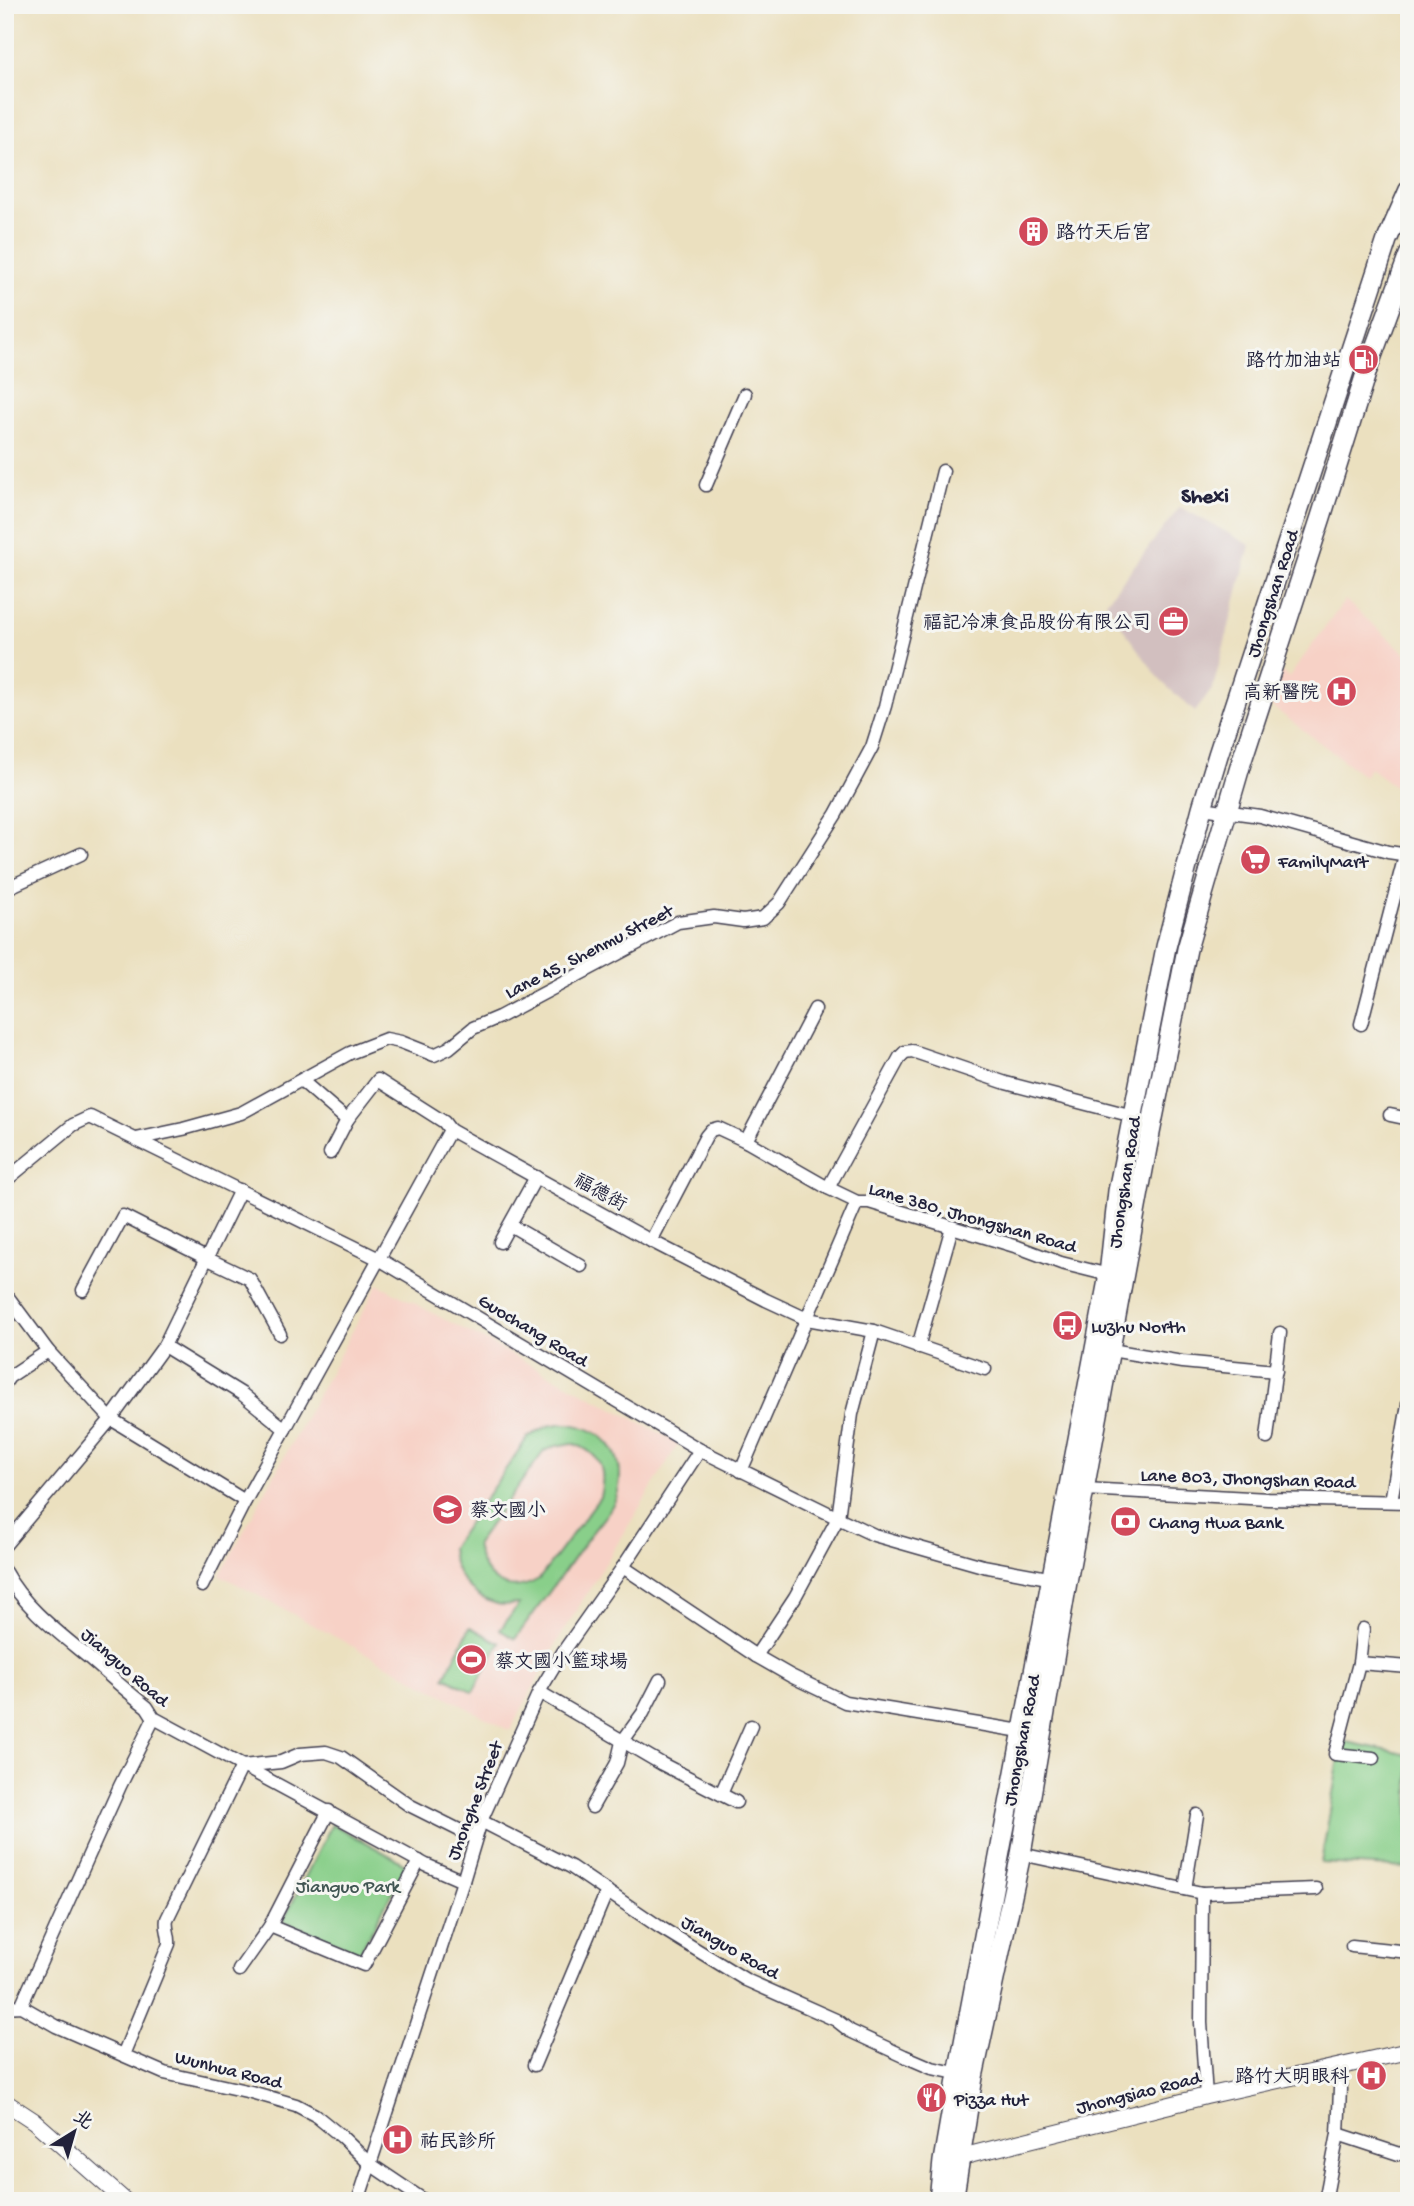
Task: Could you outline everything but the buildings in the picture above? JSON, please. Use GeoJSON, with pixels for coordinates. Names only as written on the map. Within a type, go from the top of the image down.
{"type":"FeatureCollection","features":[{"type":"Feature","properties":{"kind":"main road","name":"Jhongshan Road"},"geometry":{"type":"LineString","coordinates":[[966,2075],[1021,1854],[1059,1580],[1109,1275],[1118,1191],[1166,947],[1202,808],[1387,240],[1409,190]]}},
{"type":"Feature","properties":{"kind":"main road","name":"Jhongshan Road"},"geometry":{"type":"LineString","coordinates":[[939,2201],[952,2159],[1021,1731],[1085,1489],[1186,949],[1242,760],[1368,367],[1409,254]]}},
{"type":"Feature","properties":{"kind":"main road","name":"Jhongshan Road"},"geometry":{"type":"LineString","coordinates":[[952,2159],[953,2201]]}},
{"type":"Feature","properties":{"kind":"street"},"geometry":{"type":"LineString","coordinates":[[706,485],[745,394]]}},
{"type":"Feature","properties":{"kind":"street","name":"Lane 45, Shenmu Street"},"geometry":{"type":"LineString","coordinates":[[136,1139],[241,1113],[350,1054],[386,1039],[434,1055],[449,1048],[473,1028],[499,1017],[678,922],[713,917],[743,921],[763,918],[779,904],[836,814],[872,747],[888,695],[943,471]]}},
{"type":"Feature","properties":{"kind":"street"},"geometry":{"type":"LineString","coordinates":[[1202,808],[1260,816],[1388,852],[1407,854]]}},
{"type":"Feature","properties":{"kind":"street"},"geometry":{"type":"LineString","coordinates":[[1361,1024],[1409,840]]}},
{"type":"Feature","properties":{"kind":"street"},"geometry":{"type":"LineString","coordinates":[[5,889],[81,854]]}},
{"type":"Feature","properties":{"kind":"street"},"geometry":{"type":"LineString","coordinates":[[746,1141],[815,1009]]}},
{"type":"Feature","properties":{"kind":"street"},"geometry":{"type":"LineString","coordinates":[[828,1188],[905,1052],[912,1051],[1006,1083],[1133,1116]]}},
{"type":"Feature","properties":{"kind":"street","name":"福德街"},"geometry":{"type":"LineString","coordinates":[[347,1120],[377,1080],[444,1122],[450,1130],[651,1241],[766,1300],[807,1319],[874,1331],[985,1369]]}},
{"type":"Feature","properties":{"kind":"street"},"geometry":{"type":"LineString","coordinates":[[302,1081],[347,1120],[330,1153]]}},
{"type":"Feature","properties":{"kind":"street"},"geometry":{"type":"LineString","coordinates":[[1390,1115],[1409,1119]]}},
{"type":"Feature","properties":{"kind":"street","name":"Guochang Road"},"geometry":{"type":"LineString","coordinates":[[5,1181],[73,1125],[90,1117],[379,1259],[700,1450],[838,1518],[874,1535],[983,1566],[1059,1580]]}},
{"type":"Feature","properties":{"kind":"street","name":"Lane 380, Jhongshan Road"},"geometry":{"type":"LineString","coordinates":[[651,1241],[706,1136],[711,1130],[718,1129],[746,1141],[857,1202],[869,1202],[1018,1247],[1061,1263],[1109,1275]]}},
{"type":"Feature","properties":{"kind":"street"},"geometry":{"type":"LineString","coordinates":[[202,1586],[245,1501],[450,1130]]}},
{"type":"Feature","properties":{"kind":"street"},"geometry":{"type":"LineString","coordinates":[[500,1242],[536,1177]]}},
{"type":"Feature","properties":{"kind":"street"},"geometry":{"type":"LineString","coordinates":[[5,1545],[111,1419],[164,1346],[240,1190]]}},
{"type":"Feature","properties":{"kind":"street"},"geometry":{"type":"LineString","coordinates":[[741,1471],[857,1202]]}},
{"type":"Feature","properties":{"kind":"street"},"geometry":{"type":"LineString","coordinates":[[83,1290],[123,1216],[250,1279],[280,1334]]}},
{"type":"Feature","properties":{"kind":"street"},"geometry":{"type":"LineString","coordinates":[[510,1225],[581,1266]]}},
{"type":"Feature","properties":{"kind":"street"},"geometry":{"type":"LineString","coordinates":[[918,1347],[952,1227]]}},
{"type":"Feature","properties":{"kind":"street"},"geometry":{"type":"LineString","coordinates":[[5,1293],[48,1351],[111,1419],[245,1501]]}},
{"type":"Feature","properties":{"kind":"street"},"geometry":{"type":"LineString","coordinates":[[756,1657],[795,1597],[838,1518],[852,1414],[874,1331]]}},
{"type":"Feature","properties":{"kind":"street"},"geometry":{"type":"LineString","coordinates":[[1267,1438],[1280,1333]]}},
{"type":"Feature","properties":{"kind":"street"},"geometry":{"type":"LineString","coordinates":[[164,1346],[242,1394],[285,1429]]}},
{"type":"Feature","properties":{"kind":"street"},"geometry":{"type":"LineString","coordinates":[[1111,1350],[1182,1362],[1276,1371]]}},
{"type":"Feature","properties":{"kind":"street"},"geometry":{"type":"LineString","coordinates":[[5,1382],[48,1351]]}},
{"type":"Feature","properties":{"kind":"street"},"geometry":{"type":"LineString","coordinates":[[1391,1501],[1409,1399]]}},
{"type":"Feature","properties":{"kind":"street","name":"Jhonghe Street"},"geometry":{"type":"LineString","coordinates":[[358,2201],[481,1821],[539,1692],[563,1652],[700,1450]]}},
{"type":"Feature","properties":{"kind":"street","name":"Lane 803, Jhongshan Road"},"geometry":{"type":"LineString","coordinates":[[1085,1489],[1268,1499],[1409,1502]]}},
{"type":"Feature","properties":{"kind":"street"},"geometry":{"type":"LineString","coordinates":[[623,1567],[756,1657],[845,1702],[1021,1731]]}},
{"type":"Feature","properties":{"kind":"street","name":"Jianguo Road"},"geometry":{"type":"LineString","coordinates":[[5,1572],[15,1590],[30,1605],[69,1643],[147,1707],[154,1718],[419,1861],[463,1881]]}},
{"type":"Feature","properties":{"kind":"street"},"geometry":{"type":"LineString","coordinates":[[1363,1629],[1359,1663],[1335,1754],[1373,1758]]}},
{"type":"Feature","properties":{"kind":"street"},"geometry":{"type":"LineString","coordinates":[[1359,1663],[1409,1667]]}},
{"type":"Feature","properties":{"kind":"street"},"geometry":{"type":"LineString","coordinates":[[592,1807],[617,1763],[622,1742],[643,1713],[660,1680]]}},
{"type":"Feature","properties":{"kind":"street"},"geometry":{"type":"LineString","coordinates":[[539,1692],[662,1765],[736,1802]]}},
{"type":"Feature","properties":{"kind":"street"},"geometry":{"type":"LineString","coordinates":[[5,2007],[20,2006],[120,1786],[154,1718]]}},
{"type":"Feature","properties":{"kind":"street"},"geometry":{"type":"LineString","coordinates":[[720,1794],[751,1726]]}},
{"type":"Feature","properties":{"kind":"street"},"geometry":{"type":"LineString","coordinates":[[123,2055],[169,1947],[167,1919],[243,1766],[281,1762],[300,1754],[326,1752],[341,1758],[409,1805],[475,1838]]}},
{"type":"Feature","properties":{"kind":"street"},"geometry":{"type":"LineString","coordinates":[[239,1970],[270,1926],[329,1811]]}},
{"type":"Feature","properties":{"kind":"street"},"geometry":{"type":"LineString","coordinates":[[1185,1889],[1197,1815]]}},
{"type":"Feature","properties":{"kind":"street","name":"Jianguo Road"},"geometry":{"type":"LineString","coordinates":[[481,1821],[535,1847],[746,1980],[836,2020],[850,2031],[904,2056],[932,2068],[966,2075]]}},
{"type":"Feature","properties":{"kind":"street"},"geometry":{"type":"LineString","coordinates":[[1021,1854],[1202,1893],[1316,1889]]}},
{"type":"Feature","properties":{"kind":"street"},"geometry":{"type":"LineString","coordinates":[[270,1926],[364,1965],[419,1861]]}},
{"type":"Feature","properties":{"kind":"street"},"geometry":{"type":"LineString","coordinates":[[534,2065],[607,1891]]}},
{"type":"Feature","properties":{"kind":"street"},"geometry":{"type":"LineString","coordinates":[[1202,1893],[1201,2023],[1206,2096]]}},
{"type":"Feature","properties":{"kind":"street"},"geometry":{"type":"LineString","coordinates":[[1352,1946],[1409,1952]]}},
{"type":"Feature","properties":{"kind":"street","name":"Wunhua Road"},"geometry":{"type":"LineString","coordinates":[[20,2006],[56,2026],[164,2073],[296,2105],[315,2115],[370,2164],[425,2201]]}},
{"type":"Feature","properties":{"kind":"street","name":"Jhongsiao Road"},"geometry":{"type":"LineString","coordinates":[[952,2159],[1206,2096],[1409,2051]]}},
{"type":"Feature","properties":{"kind":"street"},"geometry":{"type":"LineString","coordinates":[[1325,2201],[1338,2134],[1340,2066]]}},
{"type":"Feature","properties":{"kind":"street"},"geometry":{"type":"LineString","coordinates":[[5,2102],[34,2121],[125,2201]]}},
{"type":"Feature","properties":{"kind":"street"},"geometry":{"type":"LineString","coordinates":[[1338,2134],[1399,2154],[1409,2151]]}},
{"type":"Feature","properties":{"kind":"shaded area","name":"福記冷凍食品股份有限公司"},"geometry":{"type":"Polygon","coordinates":[[[1180,507],[1250,545],[1213,688],[1195,712],[1162,682],[1106,602],[1180,507]]]}},
{"type":"Feature","properties":{"kind":"shaded area","name":"高新醫院"},"geometry":{"type":"Polygon","coordinates":[[[1345,600],[1409,656],[1409,778],[1405,794],[1370,768],[1364,776],[1270,705],[1282,672],[1289,677],[1345,600]]]}},
{"type":"Feature","properties":{"kind":"shaded area","name":"蔡文國小"},"geometry":{"type":"Polygon","coordinates":[[[378,1284],[679,1443],[556,1644],[510,1731],[220,1575],[378,1284]]]}},
{"type":"Feature","properties":{"kind":"green space"},"geometry":{"type":"Polygon","coordinates":[[[574,1425],[600,1436],[616,1455],[620,1482],[611,1508],[515,1639],[500,1630],[519,1604],[497,1604],[479,1596],[465,1583],[455,1567],[451,1548],[528,1437],[548,1426],[574,1425]],[[572,1443],[544,1451],[476,1544],[484,1567],[497,1582],[516,1586],[539,1579],[600,1497],[602,1470],[595,1457],[572,1443]]]}},
{"type":"Feature","properties":{"kind":"green space","name":"蔡文國小籃球場"},"geometry":{"type":"Polygon","coordinates":[[[470,1627],[500,1643],[473,1692],[445,1677],[470,1627]]]}},
{"type":"Feature","properties":{"kind":"green space"},"geometry":{"type":"Polygon","coordinates":[[[1342,1741],[1409,1755],[1409,1868],[1321,1863],[1342,1741]]]}},
{"type":"Feature","properties":{"kind":"green space","name":"Jianguo Park"},"geometry":{"type":"Polygon","coordinates":[[[332,1824],[407,1865],[360,1952],[283,1921],[332,1824]]]}},
{"type":"Feature","properties":{"kind":"place","name":"路竹天后宮"},"geometry":{"type":"Point","coordinates":[1033,231]}},
{"type":"Feature","properties":{"kind":"place","name":"路竹加油站"},"geometry":{"type":"Point","coordinates":[1364,359]}},
{"type":"Feature","properties":{"kind":"place","name":"福記冷凍食品股份有限公司"},"geometry":{"type":"Point","coordinates":[1174,621]}},
{"type":"Feature","properties":{"kind":"place","name":"高新醫院"},"geometry":{"type":"Point","coordinates":[1342,691]}},
{"type":"Feature","properties":{"kind":"place","name":"FamilyMart"},"geometry":{"type":"Point","coordinates":[1255,860]}},
{"type":"Feature","properties":{"kind":"place","name":"Luzhu North"},"geometry":{"type":"Point","coordinates":[1068,1325]}},
{"type":"Feature","properties":{"kind":"place","name":"蔡文國小"},"geometry":{"type":"Point","coordinates":[447,1509]}},
{"type":"Feature","properties":{"kind":"place","name":"Chang Hwa Bank"},"geometry":{"type":"Point","coordinates":[1126,1521]}},
{"type":"Feature","properties":{"kind":"place","name":"蔡文國小籃球場"},"geometry":{"type":"Point","coordinates":[472,1660]}},
{"type":"Feature","properties":{"kind":"place","name":"路竹大明眼科"},"geometry":{"type":"Point","coordinates":[1372,2075]}},
{"type":"Feature","properties":{"kind":"place","name":"Pizza Hut"},"geometry":{"type":"Point","coordinates":[931,2098]}},
{"type":"Feature","properties":{"kind":"place","name":"祐民診所"},"geometry":{"type":"Point","coordinates":[397,2140]}},
{"type":"Feature","properties":{"kind":"district","name":"Shexi"},"geometry":{"type":"Point","coordinates":[1205,495]}}]}
